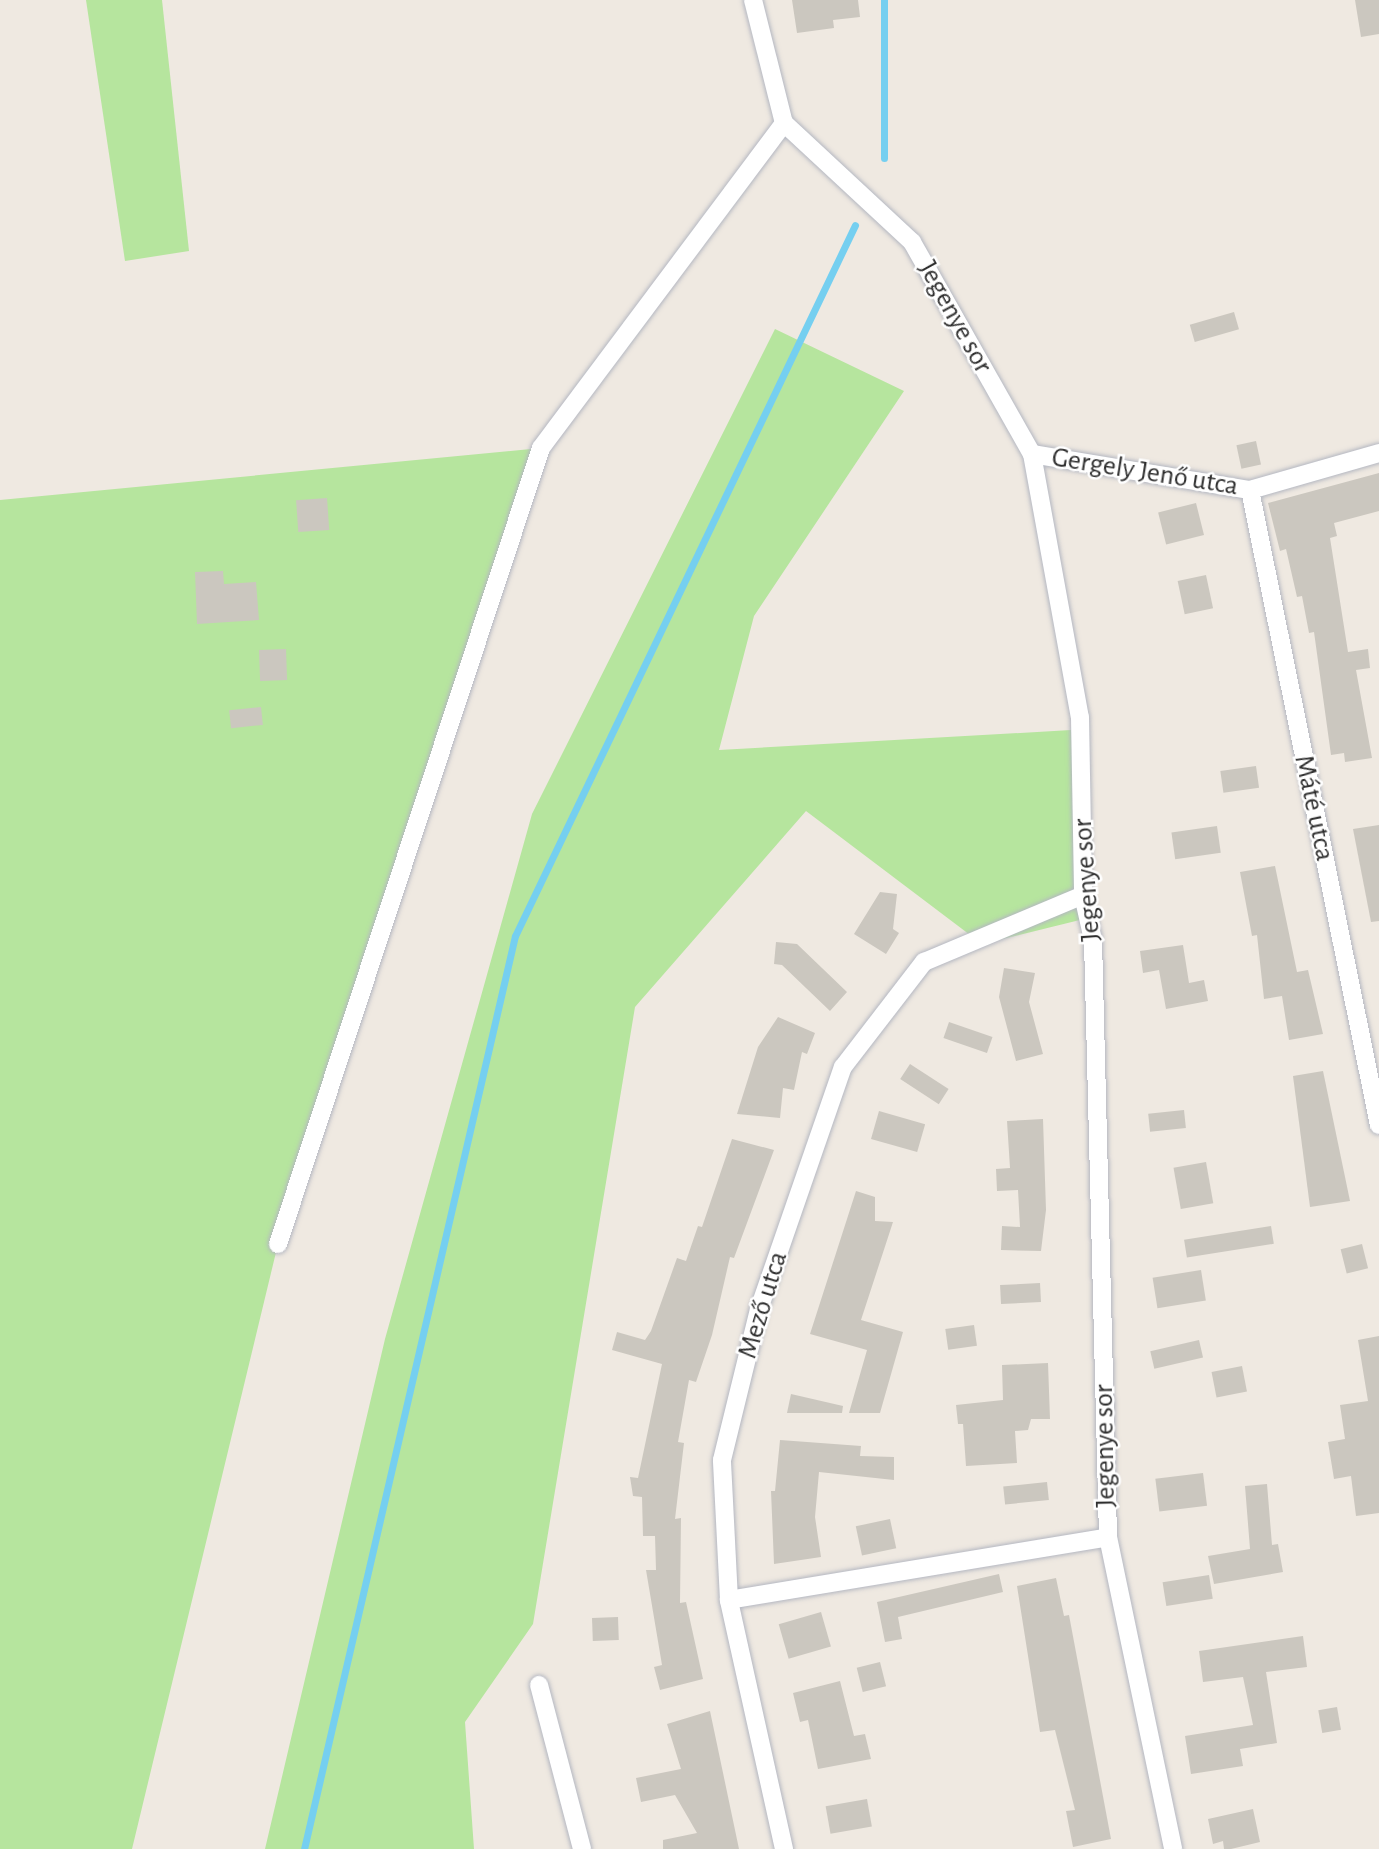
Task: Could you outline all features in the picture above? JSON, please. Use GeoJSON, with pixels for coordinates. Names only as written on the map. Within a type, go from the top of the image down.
{"type":"FeatureCollection","features":[{"type":"Feature","properties":{"kind":"street"},"geometry":{"type":"LineString","coordinates":[[278,1244],[541,449],[784,123],[753,0]]}},
{"type":"Feature","properties":{"kind":"street","name":"Jegenye sor"},"geometry":{"type":"LineString","coordinates":[[784,123],[912,242],[1032,454],[1080,717],[1083,895],[1093,940],[1108,1537],[1173,1849]]}},
{"type":"Feature","properties":{"kind":"street","name":"Gergely Jenő utca"},"geometry":{"type":"LineString","coordinates":[[1032,454],[1250,490],[1379,453]]}},
{"type":"Feature","properties":{"kind":"street","name":"Máté utca"},"geometry":{"type":"LineString","coordinates":[[1250,490],[1379,1125]]}},
{"type":"Feature","properties":{"kind":"street","name":"Mező utca"},"geometry":{"type":"LineString","coordinates":[[784,1849],[729,1601],[722,1460],[759,1309],[843,1067],[924,962],[1083,895]]}},
{"type":"Feature","properties":{"kind":"street"},"geometry":{"type":"LineString","coordinates":[[729,1601],[1108,1537]]}},
{"type":"Feature","properties":{"kind":"street"},"geometry":{"type":"LineString","coordinates":[[539,1685],[582,1849]]}},
{"type":"Feature","properties":{"kind":"green space"},"geometry":{"type":"Polygon","coordinates":[[[86,0],[162,0],[189,251],[125,261],[86,0]]]}},
{"type":"Feature","properties":{"kind":"green space"},"geometry":{"type":"Polygon","coordinates":[[[775,329],[904,391],[754,616],[719,750],[1071,730],[1092,917],[982,944],[806,811],[635,1007],[533,1624],[465,1722],[474,1849],[265,1849],[385,1339],[532,814],[775,329]]]}},
{"type":"Feature","properties":{"kind":"green space"},"geometry":{"type":"Polygon","coordinates":[[[541,448],[278,1244],[132,1849],[0,1849],[0,500],[541,448]]]}},
{"type":"Feature","properties":{"kind":"building"},"geometry":{"type":"Polygon","coordinates":[[[792,0],[858,0],[860,17],[833,20],[834,28],[797,33],[792,0]]]}},
{"type":"Feature","properties":{"kind":"building"},"geometry":{"type":"Polygon","coordinates":[[[1355,0],[1379,0],[1379,34],[1361,37],[1355,0]]]}},
{"type":"Feature","properties":{"kind":"building"},"geometry":{"type":"Polygon","coordinates":[[[1234,312],[1239,329],[1195,342],[1190,325],[1234,312]]]}},
{"type":"Feature","properties":{"kind":"building"},"geometry":{"type":"Polygon","coordinates":[[[1256,441],[1261,464],[1241,469],[1236,445],[1256,441]]]}},
{"type":"Feature","properties":{"kind":"building"},"geometry":{"type":"Polygon","coordinates":[[[1379,473],[1379,511],[1334,523],[1337,536],[1330,538],[1348,652],[1368,649],[1370,668],[1356,670],[1372,758],[1345,762],[1344,753],[1331,755],[1314,632],[1309,633],[1302,596],[1297,597],[1286,549],[1280,551],[1268,503],[1379,473]]]}},
{"type":"Feature","properties":{"kind":"building"},"geometry":{"type":"Polygon","coordinates":[[[327,498],[329,530],[298,532],[296,500],[327,498]]]}},
{"type":"Feature","properties":{"kind":"building"},"geometry":{"type":"Polygon","coordinates":[[[1196,503],[1204,535],[1166,544],[1158,512],[1196,503]]]}},
{"type":"Feature","properties":{"kind":"building"},"geometry":{"type":"Polygon","coordinates":[[[223,571],[224,584],[256,582],[259,620],[197,624],[195,572],[223,571]]]}},
{"type":"Feature","properties":{"kind":"building"},"geometry":{"type":"Polygon","coordinates":[[[1206,575],[1213,608],[1185,614],[1178,581],[1206,575]]]}},
{"type":"Feature","properties":{"kind":"building"},"geometry":{"type":"Polygon","coordinates":[[[286,649],[287,680],[260,681],[259,650],[286,649]]]}},
{"type":"Feature","properties":{"kind":"building"},"geometry":{"type":"Polygon","coordinates":[[[261,707],[263,725],[231,728],[229,710],[261,707]]]}},
{"type":"Feature","properties":{"kind":"building"},"geometry":{"type":"Polygon","coordinates":[[[1256,766],[1259,788],[1223,793],[1220,771],[1256,766]]]}},
{"type":"Feature","properties":{"kind":"building"},"geometry":{"type":"Polygon","coordinates":[[[1379,825],[1379,921],[1371,922],[1353,829],[1379,825]]]}},
{"type":"Feature","properties":{"kind":"building"},"geometry":{"type":"Polygon","coordinates":[[[1217,826],[1221,853],[1175,859],[1171,832],[1217,826]]]}},
{"type":"Feature","properties":{"kind":"building"},"geometry":{"type":"Polygon","coordinates":[[[1275,866],[1297,972],[1308,970],[1323,1034],[1289,1040],[1282,996],[1264,999],[1257,935],[1252,936],[1240,872],[1275,866]]]}},
{"type":"Feature","properties":{"kind":"building"},"geometry":{"type":"Polygon","coordinates":[[[880,892],[897,894],[893,929],[899,933],[886,954],[854,934],[880,892]]]}},
{"type":"Feature","properties":{"kind":"building"},"geometry":{"type":"Polygon","coordinates":[[[776,942],[797,944],[847,992],[830,1011],[782,965],[774,964],[776,942]]]}},
{"type":"Feature","properties":{"kind":"building"},"geometry":{"type":"Polygon","coordinates":[[[1183,945],[1189,983],[1204,980],[1208,1001],[1166,1009],[1159,970],[1143,973],[1140,951],[1183,945]]]}},
{"type":"Feature","properties":{"kind":"building"},"geometry":{"type":"Polygon","coordinates":[[[1004,968],[1035,973],[1029,1002],[1043,1054],[1016,1061],[999,997],[1004,968]]]}},
{"type":"Feature","properties":{"kind":"building"},"geometry":{"type":"Polygon","coordinates":[[[778,1017],[815,1033],[807,1054],[802,1052],[794,1090],[783,1088],[780,1118],[737,1114],[758,1047],[778,1017]]]}},
{"type":"Feature","properties":{"kind":"building"},"geometry":{"type":"Polygon","coordinates":[[[949,1022],[992,1037],[987,1053],[943,1038],[949,1022]]]}},
{"type":"Feature","properties":{"kind":"building"},"geometry":{"type":"Polygon","coordinates":[[[910,1064],[949,1089],[939,1104],[900,1079],[910,1064]]]}},
{"type":"Feature","properties":{"kind":"building"},"geometry":{"type":"Polygon","coordinates":[[[1323,1071],[1350,1201],[1310,1207],[1293,1076],[1323,1071]]]}},
{"type":"Feature","properties":{"kind":"building"},"geometry":{"type":"Polygon","coordinates":[[[1184,1110],[1186,1128],[1150,1132],[1148,1114],[1184,1110]]]}},
{"type":"Feature","properties":{"kind":"building"},"geometry":{"type":"Polygon","coordinates":[[[879,1111],[925,1124],[917,1152],[871,1139],[879,1111]]]}},
{"type":"Feature","properties":{"kind":"building"},"geometry":{"type":"Polygon","coordinates":[[[1043,1119],[1046,1210],[1041,1251],[1001,1250],[1002,1226],[1020,1227],[1018,1190],[997,1191],[996,1169],[1010,1168],[1007,1121],[1043,1119]]]}},
{"type":"Feature","properties":{"kind":"building"},"geometry":{"type":"Polygon","coordinates":[[[732,1139],[774,1150],[734,1258],[730,1257],[712,1335],[696,1382],[689,1380],[678,1442],[684,1443],[675,1519],[681,1518],[680,1603],[686,1602],[703,1679],[660,1690],[654,1667],[662,1665],[646,1570],[656,1570],[655,1536],[643,1536],[642,1497],[633,1496],[630,1477],[638,1478],[662,1364],[612,1350],[617,1332],[645,1340],[651,1331],[677,1258],[686,1261],[698,1226],[702,1227],[732,1139]]]}},
{"type":"Feature","properties":{"kind":"building"},"geometry":{"type":"Polygon","coordinates":[[[1206,1162],[1213,1203],[1181,1209],[1174,1168],[1206,1162]]]}},
{"type":"Feature","properties":{"kind":"building"},"geometry":{"type":"Polygon","coordinates":[[[856,1191],[875,1197],[875,1221],[893,1222],[861,1320],[903,1332],[880,1413],[849,1413],[867,1350],[810,1334],[856,1191]]]}},
{"type":"Feature","properties":{"kind":"building"},"geometry":{"type":"Polygon","coordinates":[[[1271,1226],[1274,1244],[1187,1258],[1184,1240],[1271,1226]]]}},
{"type":"Feature","properties":{"kind":"building"},"geometry":{"type":"Polygon","coordinates":[[[1362,1244],[1368,1268],[1347,1274],[1341,1249],[1362,1244]]]}},
{"type":"Feature","properties":{"kind":"building"},"geometry":{"type":"Polygon","coordinates":[[[1201,1270],[1206,1301],[1157,1308],[1153,1278],[1201,1270]]]}},
{"type":"Feature","properties":{"kind":"building"},"geometry":{"type":"Polygon","coordinates":[[[1040,1283],[1041,1302],[1001,1304],[1000,1285],[1040,1283]]]}},
{"type":"Feature","properties":{"kind":"building"},"geometry":{"type":"Polygon","coordinates":[[[974,1325],[977,1346],[948,1350],[945,1329],[974,1325]]]}},
{"type":"Feature","properties":{"kind":"building"},"geometry":{"type":"Polygon","coordinates":[[[1379,1336],[1379,1513],[1356,1516],[1351,1476],[1334,1479],[1328,1442],[1345,1439],[1340,1405],[1368,1401],[1358,1340],[1379,1336]]]}},
{"type":"Feature","properties":{"kind":"building"},"geometry":{"type":"Polygon","coordinates":[[[1199,1340],[1203,1358],[1154,1369],[1150,1351],[1199,1340]]]}},
{"type":"Feature","properties":{"kind":"building"},"geometry":{"type":"Polygon","coordinates":[[[1048,1363],[1050,1419],[1031,1419],[1028,1430],[1015,1431],[1017,1463],[966,1466],[963,1424],[958,1424],[956,1405],[1003,1400],[1002,1365],[1048,1363]]]}},
{"type":"Feature","properties":{"kind":"building"},"geometry":{"type":"Polygon","coordinates":[[[1242,1366],[1247,1392],[1217,1397],[1212,1372],[1242,1366]]]}},
{"type":"Feature","properties":{"kind":"building"},"geometry":{"type":"Polygon","coordinates":[[[791,1394],[843,1406],[842,1413],[787,1413],[791,1394]]]}},
{"type":"Feature","properties":{"kind":"building"},"geometry":{"type":"Polygon","coordinates":[[[780,1440],[861,1446],[860,1456],[894,1457],[894,1480],[819,1472],[815,1517],[821,1557],[774,1564],[771,1491],[775,1491],[780,1440]]]}},
{"type":"Feature","properties":{"kind":"building"},"geometry":{"type":"Polygon","coordinates":[[[1203,1473],[1207,1506],[1159,1512],[1155,1479],[1203,1473]]]}},
{"type":"Feature","properties":{"kind":"building"},"geometry":{"type":"Polygon","coordinates":[[[1047,1482],[1049,1500],[1005,1505],[1003,1487],[1047,1482]]]}},
{"type":"Feature","properties":{"kind":"building"},"geometry":{"type":"Polygon","coordinates":[[[1267,1484],[1272,1545],[1278,1544],[1283,1572],[1214,1584],[1208,1556],[1250,1549],[1245,1486],[1267,1484]]]}},
{"type":"Feature","properties":{"kind":"building"},"geometry":{"type":"Polygon","coordinates":[[[890,1519],[896,1548],[862,1556],[856,1526],[890,1519]]]}},
{"type":"Feature","properties":{"kind":"building"},"geometry":{"type":"Polygon","coordinates":[[[999,1574],[1003,1592],[898,1617],[902,1639],[885,1642],[877,1602],[999,1574]]]}},
{"type":"Feature","properties":{"kind":"building"},"geometry":{"type":"Polygon","coordinates":[[[1209,1575],[1213,1599],[1166,1606],[1163,1582],[1209,1575]]]}},
{"type":"Feature","properties":{"kind":"building"},"geometry":{"type":"Polygon","coordinates":[[[1056,1578],[1064,1616],[1069,1615],[1111,1839],[1073,1847],[1066,1811],[1075,1810],[1055,1730],[1040,1732],[1017,1586],[1056,1578]]]}},
{"type":"Feature","properties":{"kind":"building"},"geometry":{"type":"Polygon","coordinates":[[[821,1612],[831,1647],[789,1659],[779,1624],[821,1612]]]}},
{"type":"Feature","properties":{"kind":"building"},"geometry":{"type":"Polygon","coordinates":[[[618,1617],[619,1640],[593,1641],[592,1618],[618,1617]]]}},
{"type":"Feature","properties":{"kind":"building"},"geometry":{"type":"Polygon","coordinates":[[[1303,1636],[1307,1667],[1266,1672],[1277,1743],[1240,1749],[1243,1766],[1191,1774],[1185,1736],[1253,1725],[1243,1677],[1203,1682],[1199,1651],[1303,1636]]]}},
{"type":"Feature","properties":{"kind":"building"},"geometry":{"type":"Polygon","coordinates":[[[880,1662],[886,1686],[863,1692],[857,1668],[880,1662]]]}},
{"type":"Feature","properties":{"kind":"building"},"geometry":{"type":"Polygon","coordinates":[[[840,1681],[854,1736],[865,1734],[871,1759],[818,1769],[808,1720],[800,1722],[793,1693],[840,1681]]]}},
{"type":"Feature","properties":{"kind":"building"},"geometry":{"type":"Polygon","coordinates":[[[1337,1707],[1341,1730],[1322,1733],[1318,1710],[1337,1707]]]}},
{"type":"Feature","properties":{"kind":"building"},"geometry":{"type":"Polygon","coordinates":[[[710,1711],[739,1849],[663,1849],[663,1840],[697,1833],[675,1795],[641,1802],[636,1778],[681,1769],[667,1724],[710,1711]]]}},
{"type":"Feature","properties":{"kind":"building"},"geometry":{"type":"Polygon","coordinates":[[[867,1799],[872,1827],[831,1834],[826,1806],[867,1799]]]}},
{"type":"Feature","properties":{"kind":"building"},"geometry":{"type":"Polygon","coordinates":[[[1253,1809],[1260,1842],[1231,1849],[1224,1849],[1223,1841],[1213,1844],[1208,1819],[1253,1809]]]}},
{"type":"Feature","properties":{"kind":"waterway"},"geometry":{"type":"LineString","coordinates":[[884,0],[884,158]]}},
{"type":"Feature","properties":{"kind":"waterway"},"geometry":{"type":"LineString","coordinates":[[304,1849],[515,936],[855,225]]}}]}
